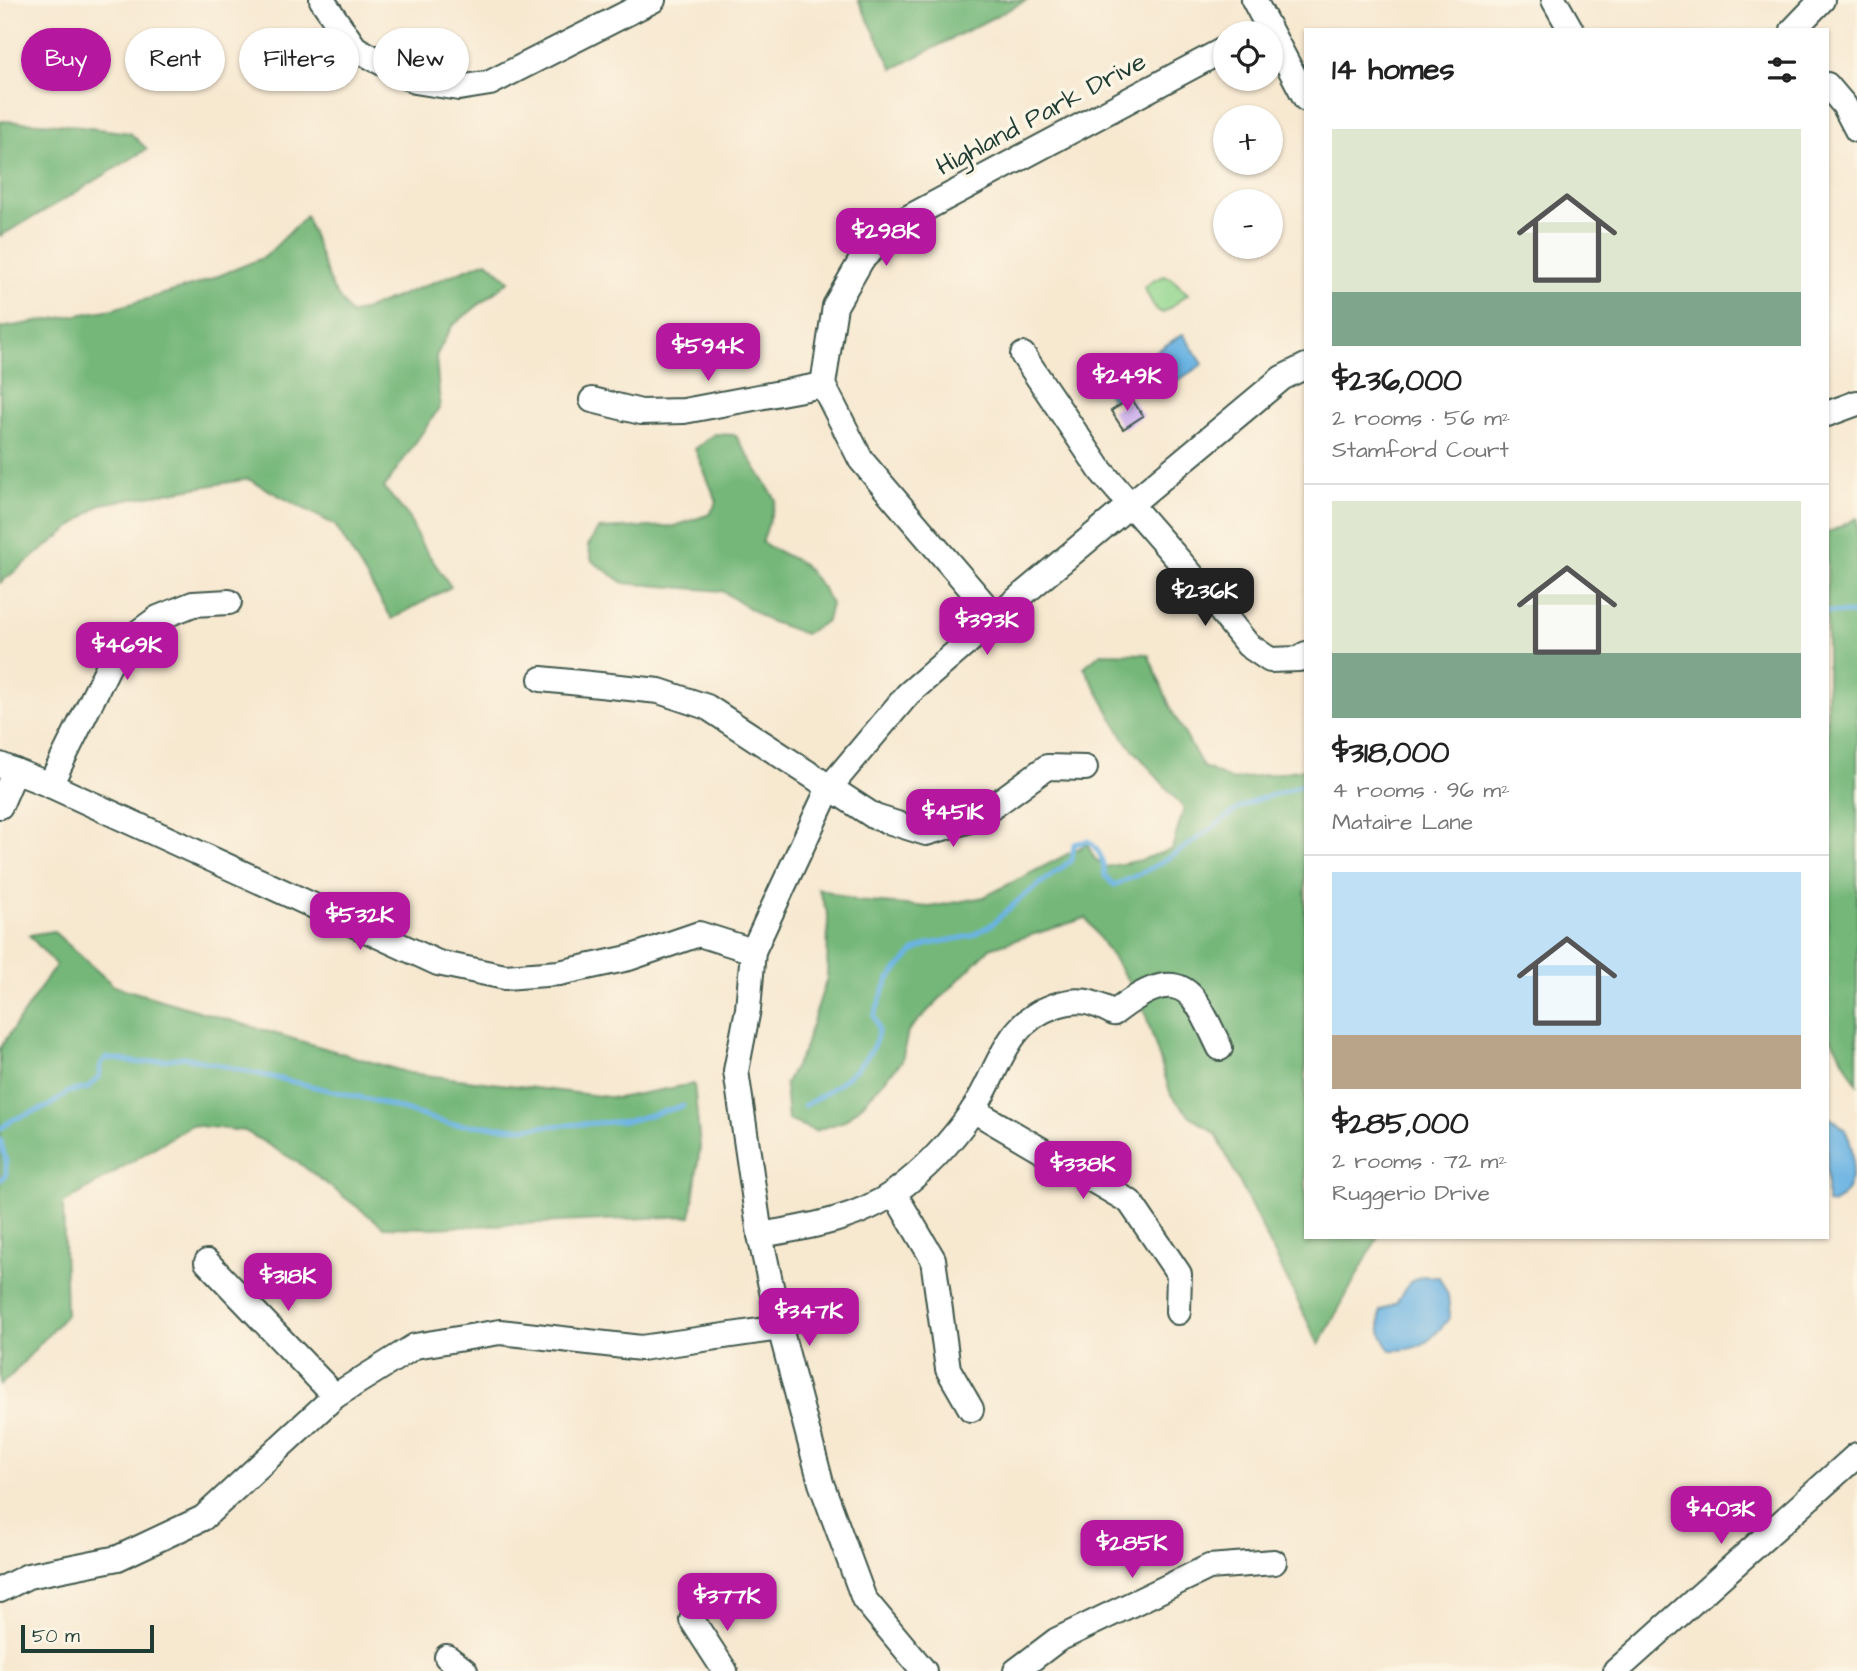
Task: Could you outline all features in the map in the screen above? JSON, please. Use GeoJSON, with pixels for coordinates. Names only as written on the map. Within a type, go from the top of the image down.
{"type":"FeatureCollection","features":[{"type":"Feature","properties":{"kind":"street"},"geometry":{"type":"LineString","coordinates":[[322,0],[355,48],[415,82],[458,88],[490,83],[653,0]]}},
{"type":"Feature","properties":{"kind":"street"},"geometry":{"type":"LineString","coordinates":[[1254,0],[1260,21]]}},
{"type":"Feature","properties":{"kind":"street"},"geometry":{"type":"LineString","coordinates":[[1554,0],[1570,28]]}},
{"type":"Feature","properties":{"kind":"street"},"geometry":{"type":"LineString","coordinates":[[1795,28],[1822,0]]}},
{"type":"Feature","properties":{"kind":"street","name":"Highland Park Drive"},"geometry":{"type":"LineString","coordinates":[[823,384],[835,306],[862,259],[902,221],[1213,55]]}},
{"type":"Feature","properties":{"kind":"street"},"geometry":{"type":"LineString","coordinates":[[1283,63],[1304,96]]}},
{"type":"Feature","properties":{"kind":"street"},"geometry":{"type":"LineString","coordinates":[[1829,87],[1844,105],[1857,130]]}},
{"type":"Feature","properties":{"kind":"street"},"geometry":{"type":"LineString","coordinates":[[1023,355],[1101,471],[1196,580],[1248,645],[1270,660],[1299,659],[1304,655]]}},
{"type":"Feature","properties":{"kind":"street"},"geometry":{"type":"LineString","coordinates":[[924,1671],[864,1599],[821,1483],[780,1328],[760,1235],[736,1071],[748,1009],[753,951],[829,788],[908,695],[1282,378],[1304,367]]}},
{"type":"Feature","properties":{"kind":"street"},"geometry":{"type":"LineString","coordinates":[[592,400],[641,412],[684,411],[823,384],[860,460],[996,618]]}},
{"type":"Feature","properties":{"kind":"street"},"geometry":{"type":"LineString","coordinates":[[1829,413],[1857,402]]}},
{"type":"Feature","properties":{"kind":"street"},"geometry":{"type":"LineString","coordinates":[[50,785],[118,647],[158,618],[193,604],[229,602]]}},
{"type":"Feature","properties":{"kind":"street"},"geometry":{"type":"LineString","coordinates":[[541,679],[659,691],[707,707],[875,817],[926,833],[977,818],[1047,767],[1086,768]]}},
{"type":"Feature","properties":{"kind":"street"},"geometry":{"type":"LineString","coordinates":[[0,806],[8,768],[438,962],[505,977],[559,973],[629,958],[699,934],[753,951]]}},
{"type":"Feature","properties":{"kind":"street"},"geometry":{"type":"LineString","coordinates":[[760,1235],[826,1223],[894,1193],[936,1157],[973,1110],[1013,1034],[1037,1012],[1068,1001],[1091,1001],[1114,1013],[1157,986],[1178,988],[1193,997],[1220,1048]]}},
{"type":"Feature","properties":{"kind":"street"},"geometry":{"type":"LineString","coordinates":[[973,1110],[1130,1202],[1179,1274],[1178,1312]]}},
{"type":"Feature","properties":{"kind":"street"},"geometry":{"type":"LineString","coordinates":[[894,1193],[933,1259],[948,1369],[971,1409]]}},
{"type":"Feature","properties":{"kind":"street"},"geometry":{"type":"LineString","coordinates":[[207,1262],[335,1396]]}},
{"type":"Feature","properties":{"kind":"street"},"geometry":{"type":"LineString","coordinates":[[0,1590],[28,1576],[118,1558],[204,1518],[335,1396],[415,1346],[500,1332],[641,1348],[780,1328]]}},
{"type":"Feature","properties":{"kind":"street"},"geometry":{"type":"LineString","coordinates":[[1616,1671],[1857,1455]]}},
{"type":"Feature","properties":{"kind":"street"},"geometry":{"type":"LineString","coordinates":[[1016,1671],[1057,1640],[1209,1567],[1274,1562]]}},
{"type":"Feature","properties":{"kind":"street"},"geometry":{"type":"LineString","coordinates":[[692,1620],[725,1671]]}},
{"type":"Feature","properties":{"kind":"green space"},"geometry":{"type":"Polygon","coordinates":[[[858,0],[1027,0],[893,69],[858,0]]]}},
{"type":"Feature","properties":{"kind":"green space"},"geometry":{"type":"Polygon","coordinates":[[[0,121],[58,124],[130,133],[147,149],[0,236],[0,121]]]}},
{"type":"Feature","properties":{"kind":"green space"},"geometry":{"type":"Polygon","coordinates":[[[306,216],[332,287],[351,315],[487,261],[509,281],[452,326],[436,356],[440,407],[384,488],[408,516],[420,542],[451,587],[392,619],[335,525],[248,479],[101,504],[0,583],[0,328],[113,309],[201,283],[265,257],[306,216]]]}},
{"type":"Feature","properties":{"kind":"green space"},"geometry":{"type":"Polygon","coordinates":[[[1164,276],[1171,278],[1188,294],[1163,313],[1156,310],[1144,288],[1164,276]]]}},
{"type":"Feature","properties":{"kind":"green space"},"geometry":{"type":"Polygon","coordinates":[[[714,434],[735,435],[776,500],[762,543],[803,564],[822,587],[831,604],[827,621],[805,634],[769,621],[722,591],[624,583],[592,561],[588,546],[598,529],[675,526],[710,514],[717,502],[695,449],[714,434]]]}},
{"type":"Feature","properties":{"kind":"green space"},"geometry":{"type":"Polygon","coordinates":[[[1857,518],[1857,1084],[1831,1038],[1829,1039],[1829,532],[1857,518]]]}},
{"type":"Feature","properties":{"kind":"green space"},"geometry":{"type":"Polygon","coordinates":[[[1101,653],[1148,654],[1172,711],[1203,767],[1232,780],[1304,769],[1304,1239],[1377,1239],[1319,1345],[1216,1134],[1189,1115],[1171,1095],[1141,1000],[1086,918],[990,948],[908,1031],[902,1061],[844,1121],[815,1131],[788,1120],[785,1084],[803,1052],[827,978],[828,915],[818,888],[857,901],[930,907],[984,897],[1087,844],[1095,859],[1106,867],[1141,860],[1172,849],[1184,808],[1124,739],[1084,667],[1101,653]]]}},
{"type":"Feature","properties":{"kind":"green space"},"geometry":{"type":"Polygon","coordinates":[[[53,931],[114,986],[409,1073],[617,1098],[694,1084],[700,1147],[691,1216],[431,1228],[384,1227],[299,1163],[245,1131],[191,1125],[63,1204],[66,1315],[0,1385],[0,1048],[56,965],[29,935],[53,931]]]}},
{"type":"Feature","properties":{"kind":"water"},"geometry":{"type":"Polygon","coordinates":[[[1183,334],[1203,364],[1152,397],[1132,367],[1183,334]]]}},
{"type":"Feature","properties":{"kind":"water"},"geometry":{"type":"Polygon","coordinates":[[[1117,372],[1129,389],[1112,400],[1101,383],[1117,372]]]}},
{"type":"Feature","properties":{"kind":"water"},"geometry":{"type":"Polygon","coordinates":[[[1829,1118],[1845,1130],[1853,1160],[1846,1190],[1832,1204],[1829,1203],[1829,1118]]]}},
{"type":"Feature","properties":{"kind":"water"},"geometry":{"type":"Polygon","coordinates":[[[1422,1276],[1439,1277],[1448,1295],[1450,1317],[1438,1332],[1419,1346],[1391,1350],[1381,1332],[1380,1311],[1396,1303],[1410,1282],[1422,1276]]]}},
{"type":"Feature","properties":{"kind":"building"},"geometry":{"type":"Polygon","coordinates":[[[1131,398],[1143,416],[1123,429],[1111,411],[1131,398]]]}},
{"type":"Feature","properties":{"kind":"waterway"},"geometry":{"type":"LineString","coordinates":[[1829,612],[1857,614]]}},
{"type":"Feature","properties":{"kind":"waterway"},"geometry":{"type":"LineString","coordinates":[[804,1106],[849,1075],[868,1055],[878,1032],[874,1016],[888,980],[914,951],[929,944],[971,936],[991,925],[1021,898],[1072,860],[1074,844],[1088,841],[1096,848],[1101,856],[1105,876],[1114,885],[1162,862],[1243,806],[1304,784]]}},
{"type":"Feature","properties":{"kind":"waterway"},"geometry":{"type":"LineString","coordinates":[[0,1129],[12,1120],[49,1106],[68,1092],[88,1088],[99,1077],[101,1064],[106,1058],[142,1063],[184,1057],[372,1100],[449,1124],[519,1128],[628,1121],[683,1106]]}},
{"type":"Feature","properties":{"kind":"waterway"},"geometry":{"type":"LineString","coordinates":[[0,1139],[6,1161],[6,1175],[0,1180]]}}]}
